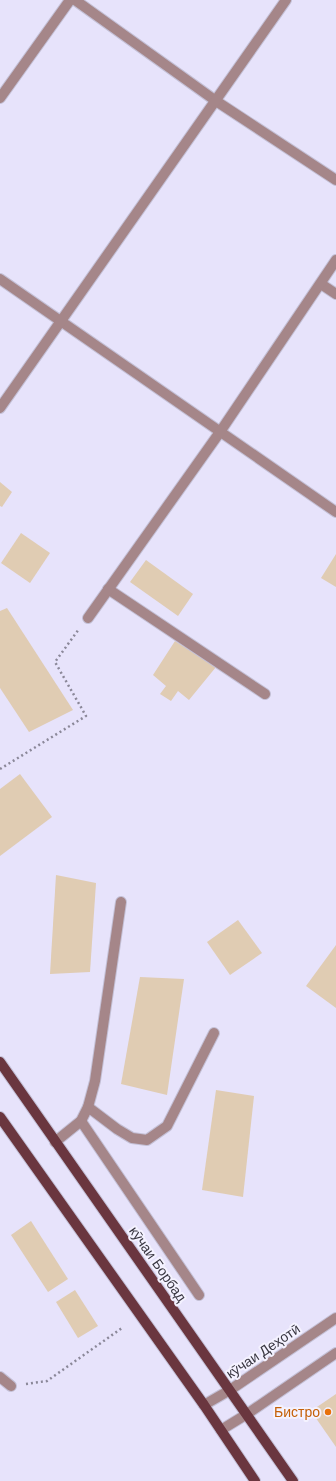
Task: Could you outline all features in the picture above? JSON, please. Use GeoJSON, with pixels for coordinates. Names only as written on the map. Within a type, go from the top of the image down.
{"type":"FeatureCollection","features":[{"type":"Feature","properties":{"kind":"main road","name":"кӯчаи Борбад"},"geometry":{"type":"LineString","coordinates":[[0,1062],[293,1481]]}},
{"type":"Feature","properties":{"kind":"main road"},"geometry":{"type":"LineString","coordinates":[[0,1117],[204,1405],[255,1481]]}},
{"type":"Feature","properties":{"kind":"street"},"geometry":{"type":"LineString","coordinates":[[0,98],[70,0]]}},
{"type":"Feature","properties":{"kind":"street"},"geometry":{"type":"LineString","coordinates":[[75,0],[216,101],[336,180]]}},
{"type":"Feature","properties":{"kind":"street"},"geometry":{"type":"LineString","coordinates":[[0,408],[286,0]]}},
{"type":"Feature","properties":{"kind":"street"},"geometry":{"type":"LineString","coordinates":[[88,618],[220,432],[336,260]]}},
{"type":"Feature","properties":{"kind":"street"},"geometry":{"type":"LineString","coordinates":[[0,279],[336,512]]}},
{"type":"Feature","properties":{"kind":"street"},"geometry":{"type":"LineString","coordinates":[[321,284],[336,294]]}},
{"type":"Feature","properties":{"kind":"street"},"geometry":{"type":"LineString","coordinates":[[108,589],[265,694]]}},
{"type":"Feature","properties":{"kind":"street"},"geometry":{"type":"LineString","coordinates":[[55,1142],[81,1121],[88,1107],[95,1081],[121,902]]}},
{"type":"Feature","properties":{"kind":"street"},"geometry":{"type":"LineString","coordinates":[[88,1107],[117,1129],[132,1138],[147,1140],[167,1126],[214,1033]]}},
{"type":"Feature","properties":{"kind":"street"},"geometry":{"type":"LineString","coordinates":[[81,1121],[199,1295]]}},
{"type":"Feature","properties":{"kind":"street","name":"кӯчаи Деҳотӣ"},"geometry":{"type":"LineString","coordinates":[[204,1405],[230,1390],[336,1318]]}},
{"type":"Feature","properties":{"kind":"street"},"geometry":{"type":"LineString","coordinates":[[221,1430],[336,1353]]}},
{"type":"Feature","properties":{"kind":"street"},"geometry":{"type":"LineString","coordinates":[[0,1377],[11,1386]]}},
{"type":"Feature","properties":{"kind":"path"},"geometry":{"type":"LineString","coordinates":[[0,769],[86,716],[55,662],[88,618]]}},
{"type":"Feature","properties":{"kind":"path"},"geometry":{"type":"LineString","coordinates":[[11,1386],[47,1382],[122,1328]]}},
{"type":"Feature","properties":{"kind":"building"},"geometry":{"type":"Polygon","coordinates":[[[0,482],[12,492],[2,507],[0,506],[0,482]]]}},
{"type":"Feature","properties":{"kind":"building"},"geometry":{"type":"Polygon","coordinates":[[[21,533],[50,553],[30,583],[1,563],[21,533]]]}},
{"type":"Feature","properties":{"kind":"building"},"geometry":{"type":"Polygon","coordinates":[[[336,554],[336,587],[321,578],[336,554]]]}},
{"type":"Feature","properties":{"kind":"building"},"geometry":{"type":"Polygon","coordinates":[[[146,560],[193,594],[178,616],[130,582],[146,560]]]}},
{"type":"Feature","properties":{"kind":"building"},"geometry":{"type":"Polygon","coordinates":[[[7,608],[73,710],[29,732],[0,688],[0,611],[7,608]]]}},
{"type":"Feature","properties":{"kind":"building"},"geometry":{"type":"Polygon","coordinates":[[[175,641],[216,667],[189,700],[178,691],[171,701],[160,694],[166,686],[153,675],[175,641]]]}},
{"type":"Feature","properties":{"kind":"building"},"geometry":{"type":"Polygon","coordinates":[[[20,774],[52,817],[0,856],[0,789],[20,774]]]}},
{"type":"Feature","properties":{"kind":"building"},"geometry":{"type":"Polygon","coordinates":[[[56,875],[96,883],[90,972],[50,974],[56,875]]]}},
{"type":"Feature","properties":{"kind":"building"},"geometry":{"type":"Polygon","coordinates":[[[238,920],[262,953],[230,975],[207,942],[238,920]]]}},
{"type":"Feature","properties":{"kind":"building"},"geometry":{"type":"Polygon","coordinates":[[[336,945],[336,1008],[306,986],[336,945]]]}},
{"type":"Feature","properties":{"kind":"building"},"geometry":{"type":"Polygon","coordinates":[[[140,977],[184,979],[167,1095],[121,1084],[140,977]]]}},
{"type":"Feature","properties":{"kind":"building"},"geometry":{"type":"Polygon","coordinates":[[[216,1090],[254,1096],[243,1197],[202,1190],[216,1090]]]}},
{"type":"Feature","properties":{"kind":"building"},"geometry":{"type":"Polygon","coordinates":[[[31,1221],[68,1279],[48,1292],[11,1235],[31,1221]]]}},
{"type":"Feature","properties":{"kind":"building"},"geometry":{"type":"Polygon","coordinates":[[[75,1290],[98,1326],[78,1338],[56,1302],[75,1290]]]}},
{"type":"Feature","properties":{"kind":"building"},"geometry":{"type":"Polygon","coordinates":[[[336,1394],[336,1447],[311,1411],[336,1394]]]}},
{"type":"Feature","properties":{"kind":"place","name":"Бистро"},"geometry":{"type":"Point","coordinates":[328,1412]}}]}
